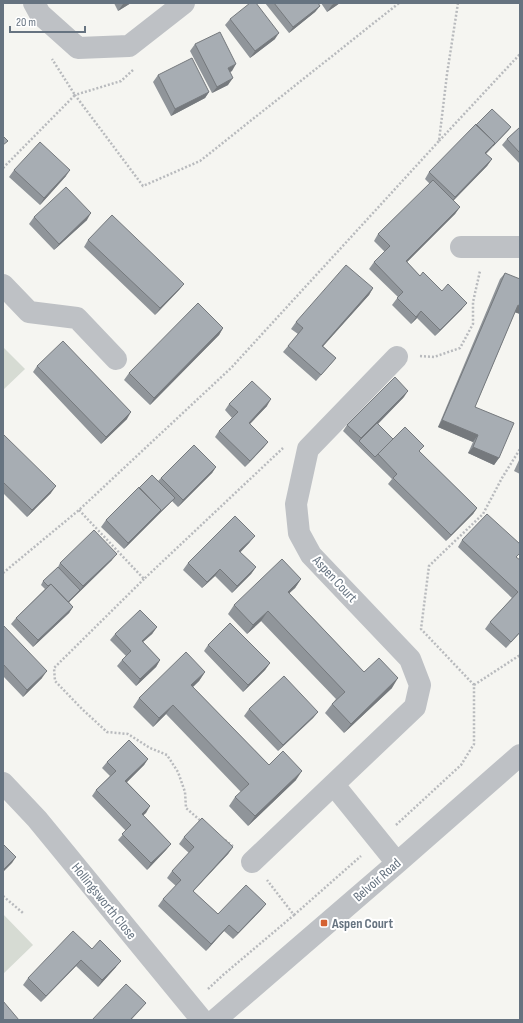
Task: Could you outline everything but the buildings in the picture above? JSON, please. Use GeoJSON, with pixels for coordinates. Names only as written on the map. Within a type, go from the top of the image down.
{"type":"FeatureCollection","features":[{"type":"Feature","properties":{"kind":"street"},"geometry":{"type":"LineString","coordinates":[[34,3],[40,14],[78,48],[129,46],[184,3]]}},
{"type":"Feature","properties":{"kind":"street"},"geometry":{"type":"LineString","coordinates":[[462,247],[520,247]]}},
{"type":"Feature","properties":{"kind":"street"},"geometry":{"type":"LineString","coordinates":[[3,286],[29,312],[77,318],[116,359]]}},
{"type":"Feature","properties":{"kind":"street"},"geometry":{"type":"LineString","coordinates":[[308,449],[397,357]]}},
{"type":"Feature","properties":{"kind":"street","name":"Aspen Court"},"geometry":{"type":"LineString","coordinates":[[252,862],[415,707],[420,685],[410,659],[311,555],[300,533],[296,504],[308,449]]}},
{"type":"Feature","properties":{"kind":"street","name":"Belvoir Road"},"geometry":{"type":"LineString","coordinates":[[215,1020],[520,755]]}},
{"type":"Feature","properties":{"kind":"street","name":"Hollingsworth Close"},"geometry":{"type":"LineString","coordinates":[[3,783],[37,819],[197,1013]]}},
{"type":"Feature","properties":{"kind":"street"},"geometry":{"type":"LineString","coordinates":[[334,785],[397,863]]}},
{"type":"Feature","properties":{"kind":"path"},"geometry":{"type":"LineString","coordinates":[[75,95],[143,186],[200,160],[399,3]]}},
{"type":"Feature","properties":{"kind":"path"},"geometry":{"type":"LineString","coordinates":[[439,141],[447,74],[458,3]]}},
{"type":"Feature","properties":{"kind":"path"},"geometry":{"type":"LineString","coordinates":[[3,573],[79,510],[231,368],[520,54]]}},
{"type":"Feature","properties":{"kind":"path"},"geometry":{"type":"LineString","coordinates":[[3,168],[75,95],[121,82],[138,65]]}},
{"type":"Feature","properties":{"kind":"path"},"geometry":{"type":"LineString","coordinates":[[397,357],[411,355],[434,357],[460,348],[473,324],[473,302],[485,247]]}},
{"type":"Feature","properties":{"kind":"path"},"geometry":{"type":"LineString","coordinates":[[203,823],[186,808],[185,792],[178,772],[167,755],[150,748],[128,734],[107,732],[55,681],[54,668],[144,579],[296,436],[308,449]]}},
{"type":"Feature","properties":{"kind":"path"},"geometry":{"type":"LineString","coordinates":[[79,510],[144,579]]}},
{"type":"Feature","properties":{"kind":"path"},"geometry":{"type":"LineString","coordinates":[[474,685],[520,655]]}},
{"type":"Feature","properties":{"kind":"path"},"geometry":{"type":"LineString","coordinates":[[197,1013],[223,975],[294,915],[252,862],[221,837]]}},
{"type":"Feature","properties":{"kind":"path"},"geometry":{"type":"LineString","coordinates":[[3,896],[23,913]]}},
{"type":"Feature","properties":{"kind":"shaded area"},"geometry":{"type":"Polygon","coordinates":[[[3,347],[25,369],[3,390],[3,347]]]}},
{"type":"Feature","properties":{"kind":"shaded area"},"geometry":{"type":"Polygon","coordinates":[[[3,914],[33,945],[3,974],[3,914]]]}},
{"type":"Feature","properties":{"kind":"place","name":"Aspen Court"},"geometry":{"type":"Point","coordinates":[324,923]}}]}
